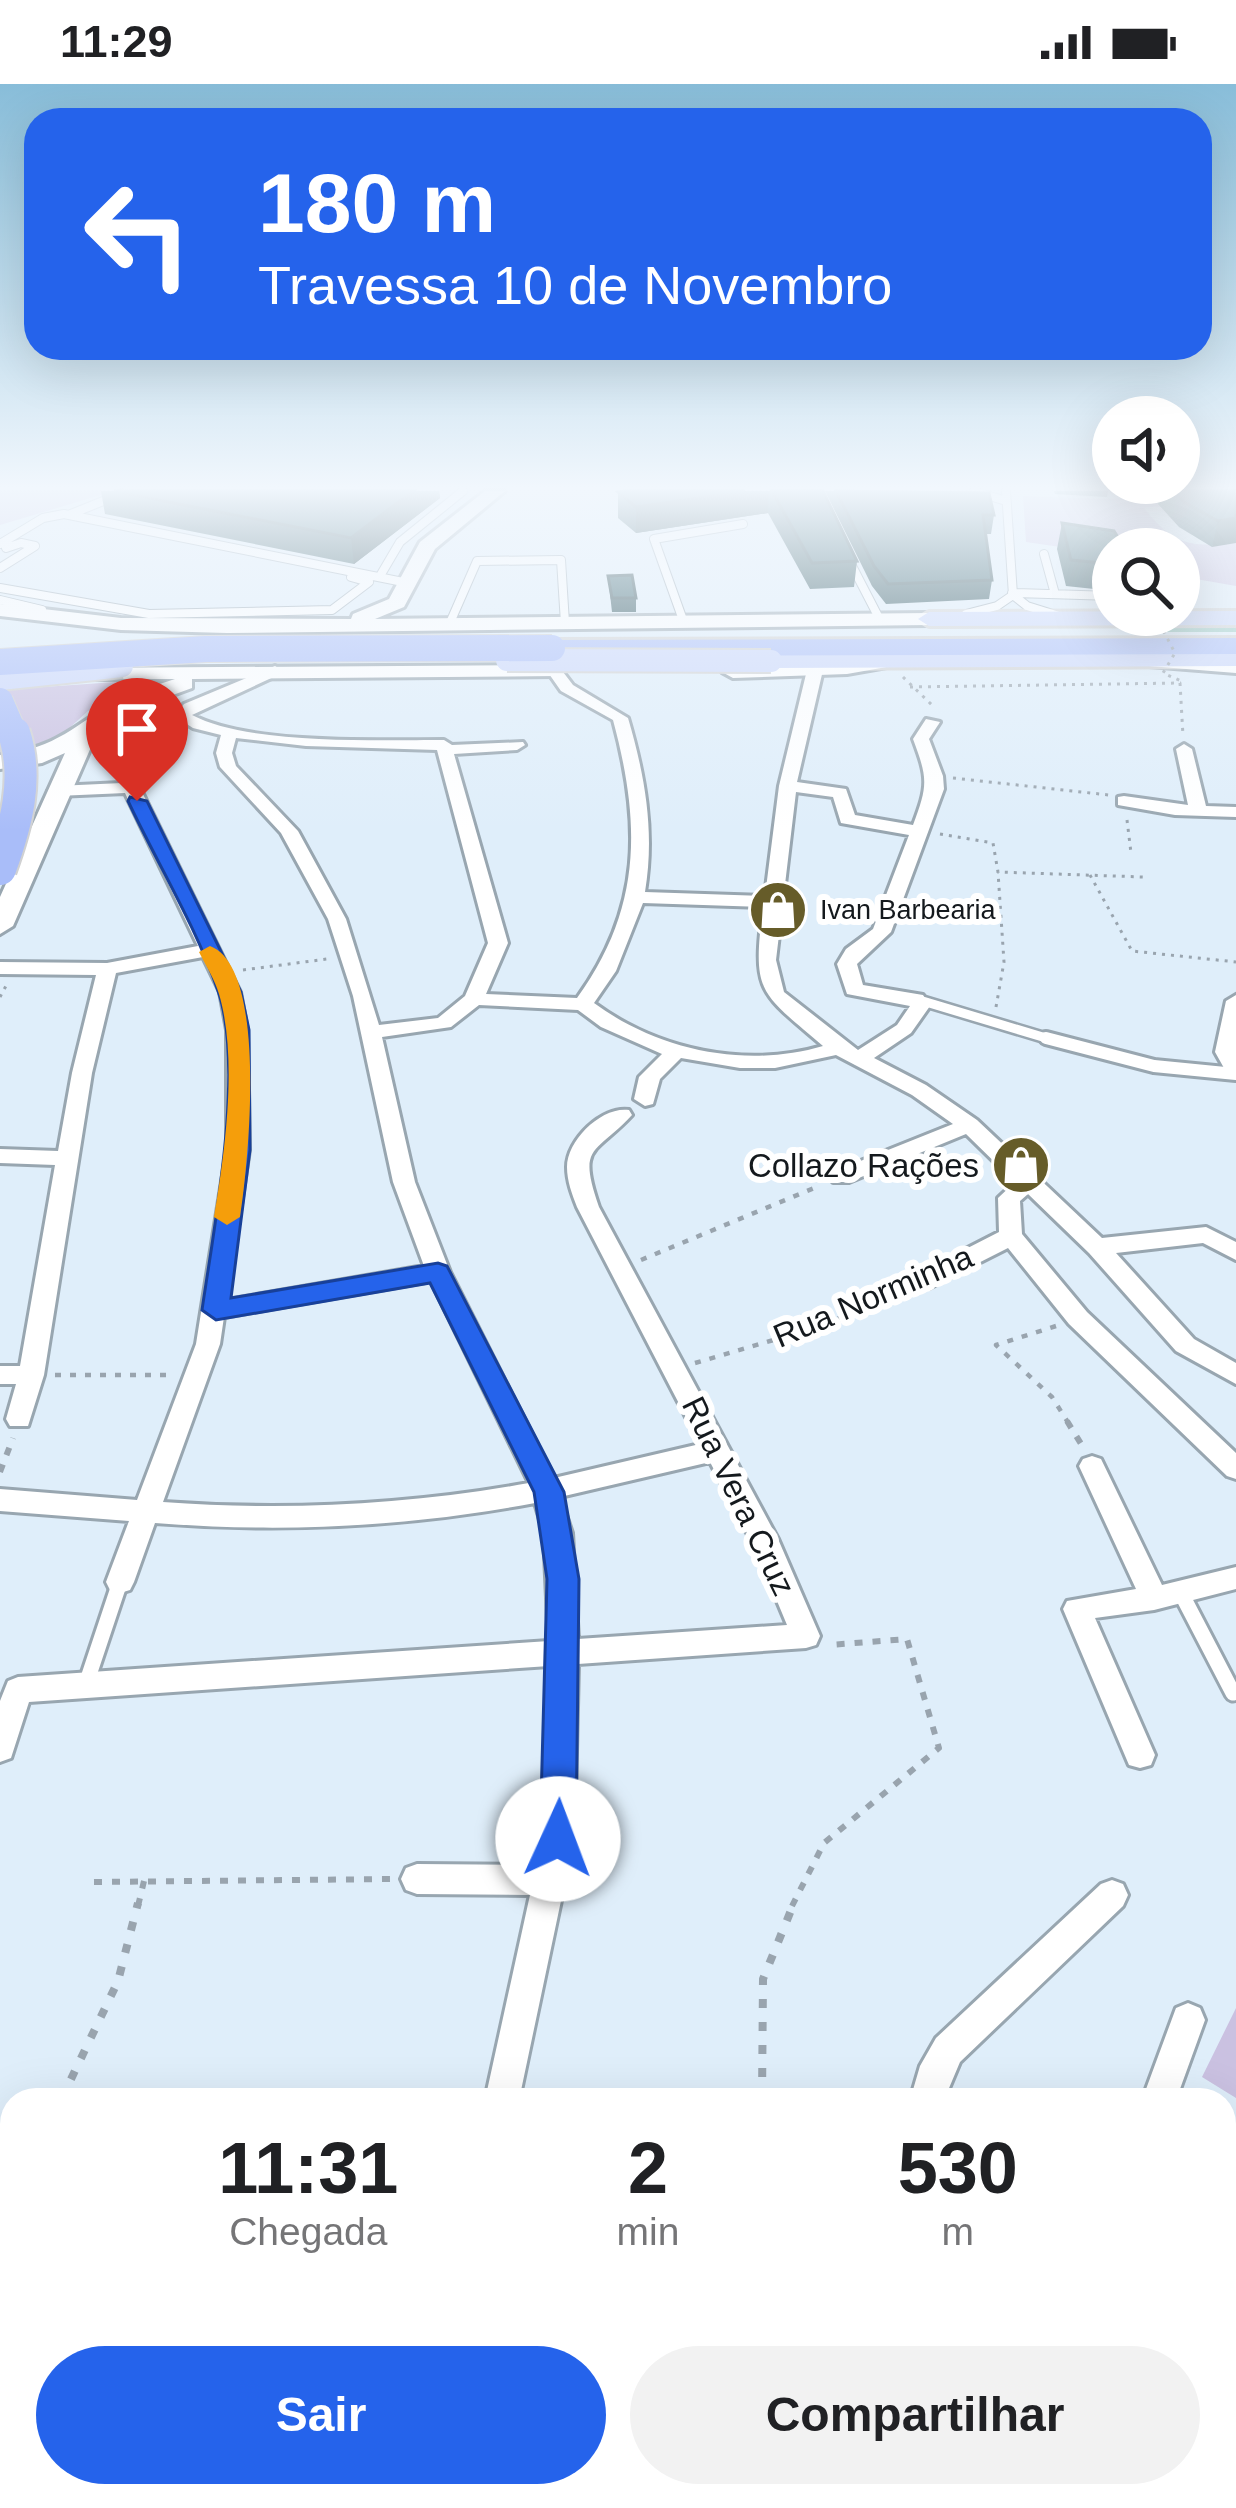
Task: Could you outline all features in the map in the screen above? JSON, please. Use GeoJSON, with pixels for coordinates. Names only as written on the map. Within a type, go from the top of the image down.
{"type":"FeatureCollection","features":[{"type":"Feature","properties":{"kind":"highway"},"geometry":{"type":"LineString","coordinates":[[766,645],[933,619]]}},
{"type":"Feature","properties":{"kind":"highway"},"geometry":{"type":"LineString","coordinates":[[0,650],[173,638],[766,645],[1236,641]]}},
{"type":"Feature","properties":{"kind":"highway"},"geometry":{"type":"LineString","coordinates":[[0,665],[206,649],[556,644]]}},
{"type":"Feature","properties":{"kind":"highway"},"geometry":{"type":"LineString","coordinates":[[766,645],[897,666]]}},
{"type":"Feature","properties":{"kind":"highway"},"geometry":{"type":"LineString","coordinates":[[0,701],[19,743],[23,772],[16,827],[0,869]]}},
{"type":"Feature","properties":{"kind":"main road"},"geometry":{"type":"LineString","coordinates":[[226,627],[361,618],[383,604]]}},
{"type":"Feature","properties":{"kind":"main road"},"geometry":{"type":"LineString","coordinates":[[406,604],[410,617],[556,644],[815,670],[1122,660],[1236,664]]}},
{"type":"Feature","properties":{"kind":"main road"},"geometry":{"type":"LineString","coordinates":[[0,610],[84,621],[226,627],[449,625]]}},
{"type":"Feature","properties":{"kind":"main road"},"geometry":{"type":"LineString","coordinates":[[0,665],[120,674],[383,671],[683,620],[1236,618]]}},
{"type":"Feature","properties":{"kind":"main road"},"geometry":{"type":"LineString","coordinates":[[383,671],[358,663],[345,650],[354,638],[388,626]]}},
{"type":"Feature","properties":{"kind":"main road"},"geometry":{"type":"LineString","coordinates":[[0,762],[42,756],[85,735],[129,703],[241,671],[278,653],[278,641],[226,627]]}},
{"type":"Feature","properties":{"kind":"main road"},"geometry":{"type":"LineString","coordinates":[[0,679],[243,660],[766,645]]}},
{"type":"Feature","properties":{"kind":"main road"},"geometry":{"type":"LineString","coordinates":[[0,926],[85,735]]}},
{"type":"Feature","properties":{"kind":"main road"},"geometry":{"type":"LineString","coordinates":[[0,779],[37,778],[57,791]]}},
{"type":"Feature","properties":{"kind":"street"},"geometry":{"type":"LineString","coordinates":[[556,644],[567,688],[620,718],[643,824],[639,897],[615,957],[583,1004]]}},
{"type":"Feature","properties":{"kind":"street"},"geometry":{"type":"LineString","coordinates":[[815,670],[788,786],[766,960],[775,994],[848,1053],[919,1090],[969,1125],[1097,1247],[1185,1345],[1236,1375]]}},
{"type":"Feature","properties":{"kind":"street"},"geometry":{"type":"LineString","coordinates":[[275,671],[184,710],[186,722],[230,732],[379,745],[444,745],[498,943],[474,999],[444,1024],[369,1032]]}},
{"type":"Feature","properties":{"kind":"street"},"geometry":{"type":"LineString","coordinates":[[474,999],[583,1004],[618,1031],[679,1049],[789,1062],[848,1053],[904,1029],[918,1013],[916,999],[854,990],[848,964],[853,953],[881,932],[935,789],[921,739],[932,722]]}},
{"type":"Feature","properties":{"kind":"street"},"geometry":{"type":"LineString","coordinates":[[230,732],[224,760],[289,831],[317,877],[351,956],[404,1182],[438,1273],[549,1492],[563,1579],[558,1839],[505,2088]]}},
{"type":"Feature","properties":{"kind":"street"},"geometry":{"type":"LineString","coordinates":[[446,750],[517,745]]}},
{"type":"Feature","properties":{"kind":"street"},"geometry":{"type":"LineString","coordinates":[[1184,749],[1198,810]]}},
{"type":"Feature","properties":{"kind":"street"},"geometry":{"type":"LineString","coordinates":[[120,1582],[199,1375],[216,1310],[238,1150],[238,1030],[230,992],[131,788],[127,750]]}},
{"type":"Feature","properties":{"kind":"street"},"geometry":{"type":"LineString","coordinates":[[788,786],[840,794],[847,819],[918,831]]}},
{"type":"Feature","properties":{"kind":"street"},"geometry":{"type":"LineString","coordinates":[[57,791],[131,788]]}},
{"type":"Feature","properties":{"kind":"street"},"geometry":{"type":"LineString","coordinates":[[1124,801],[1236,812]]}},
{"type":"Feature","properties":{"kind":"street"},"geometry":{"type":"LineString","coordinates":[[639,897],[775,902]]}},
{"type":"Feature","properties":{"kind":"street"},"geometry":{"type":"LineString","coordinates":[[0,968],[107,969],[209,950]]}},
{"type":"Feature","properties":{"kind":"street"},"geometry":{"type":"LineString","coordinates":[[19,1419],[31,1375],[66,1158],[107,969]]}},
{"type":"Feature","properties":{"kind":"street"},"geometry":{"type":"LineString","coordinates":[[1236,1005],[1225,1052],[1236,1073]]}},
{"type":"Feature","properties":{"kind":"street"},"geometry":{"type":"LineString","coordinates":[[645,1099],[650,1077],[679,1049]]}},
{"type":"Feature","properties":{"kind":"street","name":"Rua Vera Cruz"},"geometry":{"type":"LineString","coordinates":[[0,1749],[18,1690],[806,1636],[768,1547],[588,1207],[576,1159],[584,1143],[621,1115]]}},
{"type":"Feature","properties":{"kind":"street"},"geometry":{"type":"LineString","coordinates":[[841,1177],[969,1125]]}},
{"type":"Feature","properties":{"kind":"street"},"geometry":{"type":"LineString","coordinates":[[0,1156],[66,1158]]}},
{"type":"Feature","properties":{"kind":"street","name":"Rua Norminha"},"geometry":{"type":"LineString","coordinates":[[921,1282],[1011,1236],[1007,1207],[1015,1191],[1027,1184]]}},
{"type":"Feature","properties":{"kind":"street"},"geometry":{"type":"LineString","coordinates":[[1097,1247],[1188,1240],[1206,1234],[1236,1252]]}},
{"type":"Feature","properties":{"kind":"street"},"geometry":{"type":"LineString","coordinates":[[1011,1236],[1078,1318],[1236,1469]]}},
{"type":"Feature","properties":{"kind":"street"},"geometry":{"type":"LineString","coordinates":[[216,1310],[438,1273]]}},
{"type":"Feature","properties":{"kind":"street"},"geometry":{"type":"LineString","coordinates":[[0,1375],[31,1375]]}},
{"type":"Feature","properties":{"kind":"street"},"geometry":{"type":"LineString","coordinates":[[0,1500],[147,1513],[348,1517],[549,1492],[717,1450]]}},
{"type":"Feature","properties":{"kind":"street"},"geometry":{"type":"LineString","coordinates":[[1092,1466],[1168,1595]]}},
{"type":"Feature","properties":{"kind":"street"},"geometry":{"type":"LineString","coordinates":[[1140,1755],[1076,1609],[1168,1595],[1236,1578]]}},
{"type":"Feature","properties":{"kind":"street"},"geometry":{"type":"LineString","coordinates":[[416,1879],[550,1880]]}},
{"type":"Feature","properties":{"kind":"street"},"geometry":{"type":"LineString","coordinates":[[929,2088],[948,2050],[1112,1895]]}},
{"type":"Feature","properties":{"kind":"street"},"geometry":{"type":"LineString","coordinates":[[1163,2088],[1188,2020]]}},
{"type":"Feature","properties":{"kind":"lane"},"geometry":{"type":"LineString","coordinates":[[16,604],[84,621]]}},
{"type":"Feature","properties":{"kind":"lane"},"geometry":{"type":"LineString","coordinates":[[109,604],[148,614],[332,610],[340,604]]}},
{"type":"Feature","properties":{"kind":"lane"},"geometry":{"type":"LineString","coordinates":[[449,625],[458,604]]}},
{"type":"Feature","properties":{"kind":"lane"},"geometry":{"type":"LineString","coordinates":[[556,644],[558,604]]}},
{"type":"Feature","properties":{"kind":"lane"},"geometry":{"type":"LineString","coordinates":[[677,604],[683,620]]}},
{"type":"Feature","properties":{"kind":"lane"},"geometry":{"type":"LineString","coordinates":[[872,604],[879,618]]}},
{"type":"Feature","properties":{"kind":"lane"},"geometry":{"type":"LineString","coordinates":[[933,619],[1000,604]]}},
{"type":"Feature","properties":{"kind":"lane"},"geometry":{"type":"LineString","coordinates":[[1028,604],[1072,618]]}},
{"type":"Feature","properties":{"kind":"lane"},"geometry":{"type":"LineString","coordinates":[[916,999],[1124,1060],[1175,1070],[1236,1073]]}},
{"type":"Feature","properties":{"kind":"lane"},"geometry":{"type":"LineString","coordinates":[[85,1686],[120,1582]]}},
{"type":"Feature","properties":{"kind":"lane"},"geometry":{"type":"LineString","coordinates":[[1168,1595],[1233,1693]]}},
{"type":"Feature","properties":{"kind":"path"},"geometry":{"type":"LineString","coordinates":[[1166,636],[1175,653],[1163,673],[1180,681]]}},
{"type":"Feature","properties":{"kind":"path"},"geometry":{"type":"LineString","coordinates":[[897,666],[910,687],[935,708],[932,722]]}},
{"type":"Feature","properties":{"kind":"path"},"geometry":{"type":"LineString","coordinates":[[910,687],[976,683],[1097,689],[1180,683],[1184,749]]}},
{"type":"Feature","properties":{"kind":"path"},"geometry":{"type":"LineString","coordinates":[[935,776],[1063,787],[1124,801],[1131,853]]}},
{"type":"Feature","properties":{"kind":"path"},"geometry":{"type":"LineString","coordinates":[[918,831],[993,843],[1006,927],[1000,964],[1004,986],[988,1019]]}},
{"type":"Feature","properties":{"kind":"path"},"geometry":{"type":"LineString","coordinates":[[998,872],[1143,877]]}},
{"type":"Feature","properties":{"kind":"path"},"geometry":{"type":"LineString","coordinates":[[1090,875],[1132,952],[1236,962]]}},
{"type":"Feature","properties":{"kind":"path"},"geometry":{"type":"LineString","coordinates":[[221,974],[351,956]]}},
{"type":"Feature","properties":{"kind":"path"},"geometry":{"type":"LineString","coordinates":[[623,1268],[841,1177]]}},
{"type":"Feature","properties":{"kind":"path","name":"Rua Norminha"},"geometry":{"type":"LineString","coordinates":[[675,1369],[818,1327],[921,1282]]}},
{"type":"Feature","properties":{"kind":"path"},"geometry":{"type":"LineString","coordinates":[[1078,1318],[996,1345],[1052,1397],[1092,1466]]}},
{"type":"Feature","properties":{"kind":"path"},"geometry":{"type":"LineString","coordinates":[[31,1375],[199,1375]]}},
{"type":"Feature","properties":{"kind":"path"},"geometry":{"type":"LineString","coordinates":[[0,1472],[19,1419]]}},
{"type":"Feature","properties":{"kind":"path"},"geometry":{"type":"LineString","coordinates":[[762,2088],[763,1979],[773,1946],[812,1865],[824,1844],[939,1748],[907,1639],[822,1645],[806,1636]]}},
{"type":"Feature","properties":{"kind":"path"},"geometry":{"type":"LineString","coordinates":[[94,1882],[416,1879]]}},
{"type":"Feature","properties":{"kind":"path"},"geometry":{"type":"LineString","coordinates":[[67,2088],[118,1981],[144,1881]]}},
{"type":"Feature","properties":{"kind":"shaded area"},"geometry":{"type":"Polygon","coordinates":[[[174,678],[88,711],[52,744],[0,755],[0,690],[174,678]]]}},
{"type":"Feature","properties":{"kind":"shaded area"},"geometry":{"type":"Polygon","coordinates":[[[1236,2008],[1236,2088],[1220,2088],[1202,2077],[1236,2008]]]}},
{"type":"Feature","properties":{"kind":"waterway"},"geometry":{"type":"LineString","coordinates":[[1200,628],[1236,628]]}},
{"type":"Feature","properties":{"kind":"slow traffic"},"geometry":{"type":"LineString","coordinates":[[210,952],[230,992],[238,1030],[238,1150],[227,1217]]}},
{"type":"Feature","properties":{"kind":"place","name":"Ivan Barbearia"},"geometry":{"type":"Point","coordinates":[778,910]}},
{"type":"Feature","properties":{"kind":"place","name":"Collazo Rações"},"geometry":{"type":"Point","coordinates":[1021,1165]}},
{"type":"Feature","properties":{"kind":"route"},"geometry":{"type":"LineString","coordinates":[[137,801],[230,992],[238,1030],[238,1150],[216,1310],[438,1273],[549,1492],[563,1579],[558,1839]]}}]}
